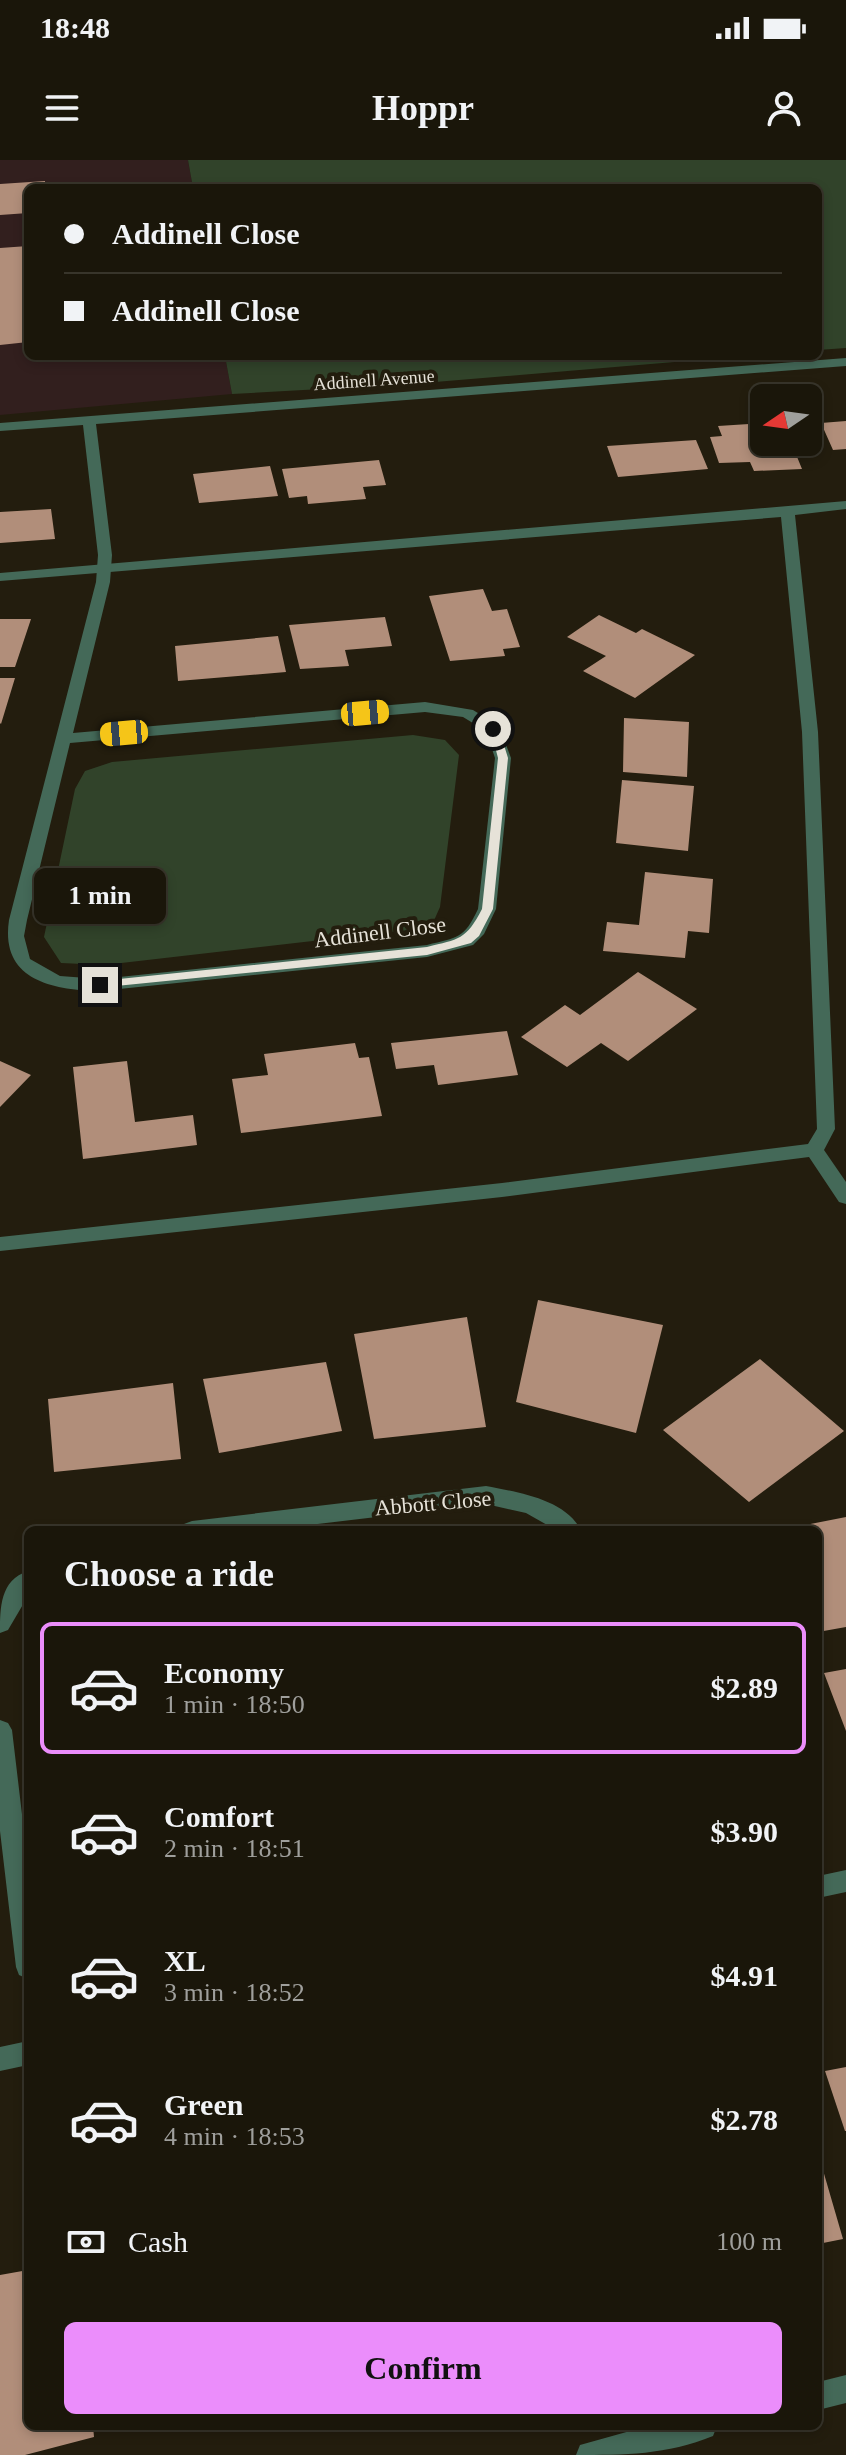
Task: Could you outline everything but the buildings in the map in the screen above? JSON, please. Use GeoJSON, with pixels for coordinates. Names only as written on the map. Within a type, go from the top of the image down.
{"type":"FeatureCollection","features":[{"type":"Feature","properties":{"kind":"street","name":"Addinell Avenue"},"geometry":{"type":"LineString","coordinates":[[0,427],[846,362]]}},
{"type":"Feature","properties":{"kind":"street","name":"Addinell Close"},"geometry":{"type":"LineString","coordinates":[[64,739],[425,707],[467,713],[493,729],[503,758],[487,909],[475,934],[467,941],[427,951],[100,985],[71,985],[50,980],[22,962],[15,936],[105,568],[89,420]]}},
{"type":"Feature","properties":{"kind":"street"},"geometry":{"type":"LineString","coordinates":[[0,577],[846,505]]}},
{"type":"Feature","properties":{"kind":"street"},"geometry":{"type":"LineString","coordinates":[[788,512],[810,732],[826,1129],[814,1150]]}},
{"type":"Feature","properties":{"kind":"street"},"geometry":{"type":"LineString","coordinates":[[814,1150],[846,1197]]}},
{"type":"Feature","properties":{"kind":"street"},"geometry":{"type":"LineString","coordinates":[[0,1244],[502,1190],[814,1150]]}},
{"type":"Feature","properties":{"kind":"street","name":"Abbott Close"},"geometry":{"type":"LineString","coordinates":[[226,1526],[486,1495],[516,1500],[541,1510],[564,1526]]}},
{"type":"Feature","properties":{"kind":"street"},"geometry":{"type":"LineString","coordinates":[[0,1623],[11,1600],[24,1585]]}},
{"type":"Feature","properties":{"kind":"street"},"geometry":{"type":"LineString","coordinates":[[0,1730],[24,1933]]}},
{"type":"Feature","properties":{"kind":"street"},"geometry":{"type":"LineString","coordinates":[[822,1886],[846,1881]]}},
{"type":"Feature","properties":{"kind":"street"},"geometry":{"type":"LineString","coordinates":[[0,2059],[24,2054]]}},
{"type":"Feature","properties":{"kind":"street"},"geometry":{"type":"LineString","coordinates":[[822,2395],[846,2389]]}},
{"type":"Feature","properties":{"kind":"street"},"geometry":{"type":"LineString","coordinates":[[590,2455],[687,2430]]}},
{"type":"Feature","properties":{"kind":"shaded area"},"geometry":{"type":"Polygon","coordinates":[[[0,160],[188,160],[192,184],[24,184],[24,360],[226,360],[232,394],[0,415],[0,160]]]}},
{"type":"Feature","properties":{"kind":"green space"},"geometry":{"type":"Polygon","coordinates":[[[188,160],[846,160],[846,348],[822,350],[822,184],[192,184],[188,160]]]}},
{"type":"Feature","properties":{"kind":"green space"},"geometry":{"type":"Polygon","coordinates":[[[226,360],[698,360],[411,384],[232,394],[226,360]]]}},
{"type":"Feature","properties":{"kind":"green space"},"geometry":{"type":"Polygon","coordinates":[[[413,735],[445,740],[459,755],[440,907],[432,925],[104,965],[61,963],[44,937],[75,789],[85,771],[112,762],[413,735]]]}},
{"type":"Feature","properties":{"kind":"route"},"geometry":{"type":"LineString","coordinates":[[100,985],[427,951],[467,941],[475,934],[487,909],[503,758],[493,729]]}}]}
